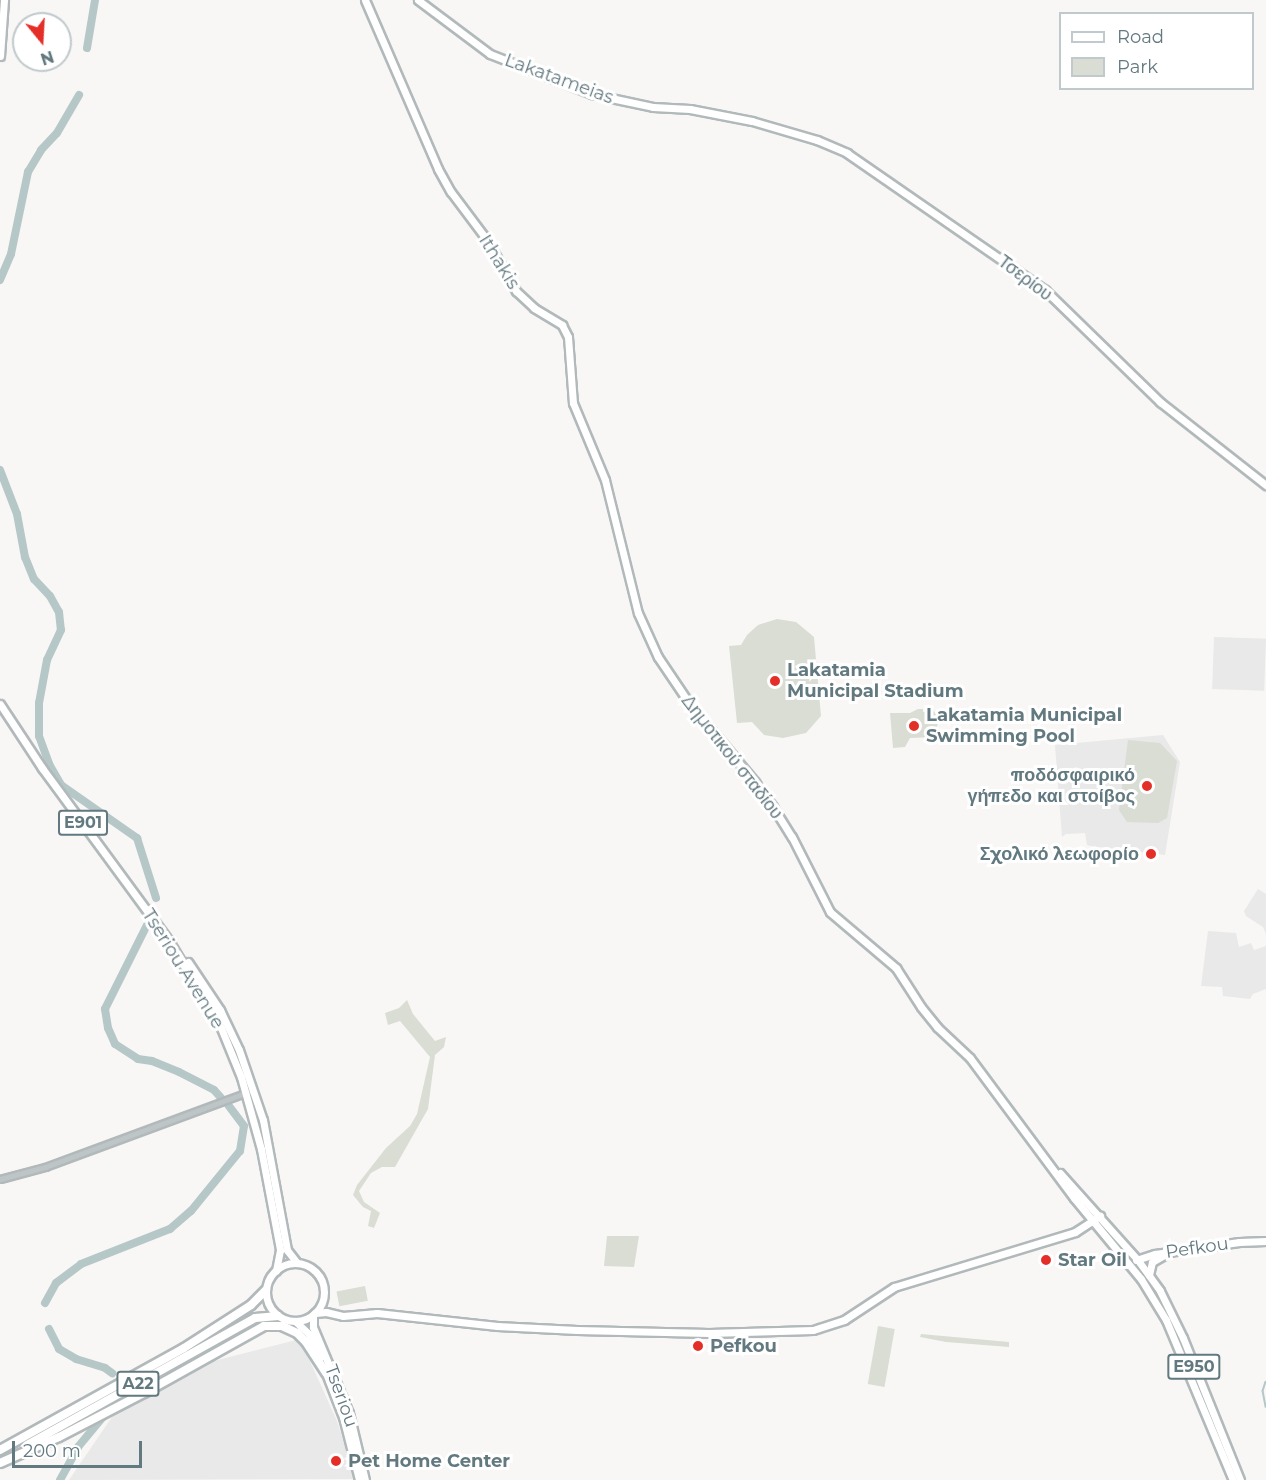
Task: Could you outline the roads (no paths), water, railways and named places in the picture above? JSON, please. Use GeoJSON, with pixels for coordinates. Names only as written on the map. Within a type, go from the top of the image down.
{"type":"FeatureCollection","features":[{"type":"Feature","properties":{"kind":"highway","name":"A22"},"geometry":{"type":"LineString","coordinates":[[0,1450],[184,1348],[251,1305],[266,1290]]}},
{"type":"Feature","properties":{"kind":"highway","name":"A22"},"geometry":{"type":"LineString","coordinates":[[0,1459],[255,1318],[278,1316]]}},
{"type":"Feature","properties":{"kind":"highway"},"geometry":{"type":"LineString","coordinates":[[0,1463],[144,1393],[264,1326],[286,1327],[301,1336],[326,1373]]}},
{"type":"Feature","properties":{"kind":"main road"},"geometry":{"type":"LineString","coordinates":[[0,56],[4,0]]}},
{"type":"Feature","properties":{"kind":"main road","name":"Ithakis"},"geometry":{"type":"LineString","coordinates":[[364,0],[438,169],[451,192],[487,240],[516,291],[534,308],[562,325],[568,337],[573,403],[605,480],[615,520]]}},
{"type":"Feature","properties":{"kind":"main road","name":"Lakatameias"},"geometry":{"type":"LineString","coordinates":[[418,0],[478,46],[526,70],[616,100],[690,109],[752,121]]}},
{"type":"Feature","properties":{"kind":"main road","name":"Τσερίου"},"geometry":{"type":"LineString","coordinates":[[752,121],[824,142],[847,153],[1019,271],[1053,297],[1160,402],[1266,485]]}},
{"type":"Feature","properties":{"kind":"main road","name":"Δημοτικού σταδίου"},"geometry":{"type":"LineString","coordinates":[[615,520],[638,613],[668,673],[689,703],[773,807],[792,837],[830,912],[896,968],[921,1007],[937,1027],[970,1058],[1049,1163]]}},
{"type":"Feature","properties":{"kind":"main road","name":"Tseriou Avenue"},"geometry":{"type":"LineString","coordinates":[[0,704],[42,768],[204,985],[229,1027],[249,1091],[261,1149],[280,1250],[276,1271]]}},
{"type":"Feature","properties":{"kind":"main road","name":"Tseriou Avenue"},"geometry":{"type":"LineString","coordinates":[[169,940],[221,1028],[265,1129],[284,1239],[287,1250],[297,1263]]}},
{"type":"Feature","properties":{"kind":"main road"},"geometry":{"type":"LineString","coordinates":[[1049,1163],[1082,1209],[1130,1265]]}},
{"type":"Feature","properties":{"kind":"main road"},"geometry":{"type":"LineString","coordinates":[[1049,1163],[1137,1259]]}},
{"type":"Feature","properties":{"kind":"main road"},"geometry":{"type":"LineString","coordinates":[[1075,1232],[1082,1220],[1082,1209]]}},
{"type":"Feature","properties":{"kind":"main road"},"geometry":{"type":"LineString","coordinates":[[1075,1232],[1100,1216]]}},
{"type":"Feature","properties":{"kind":"main road"},"geometry":{"type":"LineString","coordinates":[[348,1316],[332,1309],[324,1295],[320,1276],[306,1265],[288,1264],[276,1271],[268,1281],[266,1290],[271,1308],[278,1316],[295,1321],[326,1312],[348,1316],[377,1313],[497,1326],[577,1330],[709,1334],[813,1330],[837,1323],[882,1294],[908,1282],[1075,1232],[1091,1229],[1104,1236]]}},
{"type":"Feature","properties":{"kind":"main road","name":"Pefkou"},"geometry":{"type":"LineString","coordinates":[[1130,1265],[1137,1259],[1155,1254],[1239,1242],[1266,1241]]}},
{"type":"Feature","properties":{"kind":"main road"},"geometry":{"type":"LineString","coordinates":[[1149,1275],[1152,1262],[1156,1258],[1172,1253]]}},
{"type":"Feature","properties":{"kind":"main road","name":"E950"},"geometry":{"type":"LineString","coordinates":[[1137,1259],[1149,1275],[1183,1338],[1240,1480]]}},
{"type":"Feature","properties":{"kind":"main road","name":"E950"},"geometry":{"type":"LineString","coordinates":[[1130,1265],[1166,1320],[1233,1480]]}},
{"type":"Feature","properties":{"kind":"main road"},"geometry":{"type":"LineString","coordinates":[[314,1314],[324,1295]]}},
{"type":"Feature","properties":{"kind":"main road","name":"Tseriou"},"geometry":{"type":"LineString","coordinates":[[314,1314],[313,1327],[349,1413],[365,1480]]}},
{"type":"Feature","properties":{"kind":"main road","name":"Tseriou"},"geometry":{"type":"LineString","coordinates":[[295,1321],[309,1334],[326,1373],[343,1417],[359,1480]]}},
{"type":"Feature","properties":{"kind":"street"},"geometry":{"type":"LineString","coordinates":[[0,1179],[45,1167],[249,1091]]}},
{"type":"Feature","properties":{"kind":"waterway"},"geometry":{"type":"LineString","coordinates":[[87,48],[95,0]]}},
{"type":"Feature","properties":{"kind":"waterway"},"geometry":{"type":"LineString","coordinates":[[0,280],[11,254],[28,172],[41,150],[57,133],[79,95]]}},
{"type":"Feature","properties":{"kind":"waterway"},"geometry":{"type":"LineString","coordinates":[[0,470],[17,514],[25,557],[34,579],[50,596],[59,612],[61,630],[47,660],[39,703],[39,736],[49,764],[61,785],[137,838],[156,898]]}},
{"type":"Feature","properties":{"kind":"waterway"},"geometry":{"type":"LineString","coordinates":[[148,923],[105,1009],[108,1028],[115,1044],[138,1059],[152,1061],[179,1072],[214,1090],[222,1099]]}},
{"type":"Feature","properties":{"kind":"waterway"},"geometry":{"type":"LineString","coordinates":[[45,1303],[56,1283],[81,1264],[170,1229],[191,1211],[240,1151],[244,1126],[228,1105]]}},
{"type":"Feature","properties":{"kind":"waterway"},"geometry":{"type":"LineString","coordinates":[[49,1329],[59,1349],[76,1359],[105,1368],[112,1373]]}},
{"type":"Feature","properties":{"kind":"waterway"},"geometry":{"type":"LineString","coordinates":[[1266,1382],[1263,1391],[1266,1407]]}},
{"type":"Feature","properties":{"kind":"waterway"},"geometry":{"type":"LineString","coordinates":[[60,1480],[78,1447],[107,1412]]}},
{"type":"Feature","properties":{"kind":"place","name":"Lakatamia Municipal Stadium"},"geometry":{"type":"Point","coordinates":[775,681]}},
{"type":"Feature","properties":{"kind":"place","name":"Lakatamia Municipal Swimming Pool"},"geometry":{"type":"Point","coordinates":[914,726]}},
{"type":"Feature","properties":{"kind":"place","name":"ποδόσφαιρικό γήπεδο και στοίβος"},"geometry":{"type":"Point","coordinates":[1147,786]}},
{"type":"Feature","properties":{"kind":"place","name":"Σχολικό λεωφορίο"},"geometry":{"type":"Point","coordinates":[1151,854]}},
{"type":"Feature","properties":{"kind":"place","name":"Star Oil"},"geometry":{"type":"Point","coordinates":[1046,1260]}},
{"type":"Feature","properties":{"kind":"place","name":"Pefkou"},"geometry":{"type":"Point","coordinates":[698,1346]}},
{"type":"Feature","properties":{"kind":"place","name":"Pet Home Center"},"geometry":{"type":"Point","coordinates":[336,1461]}}]}
